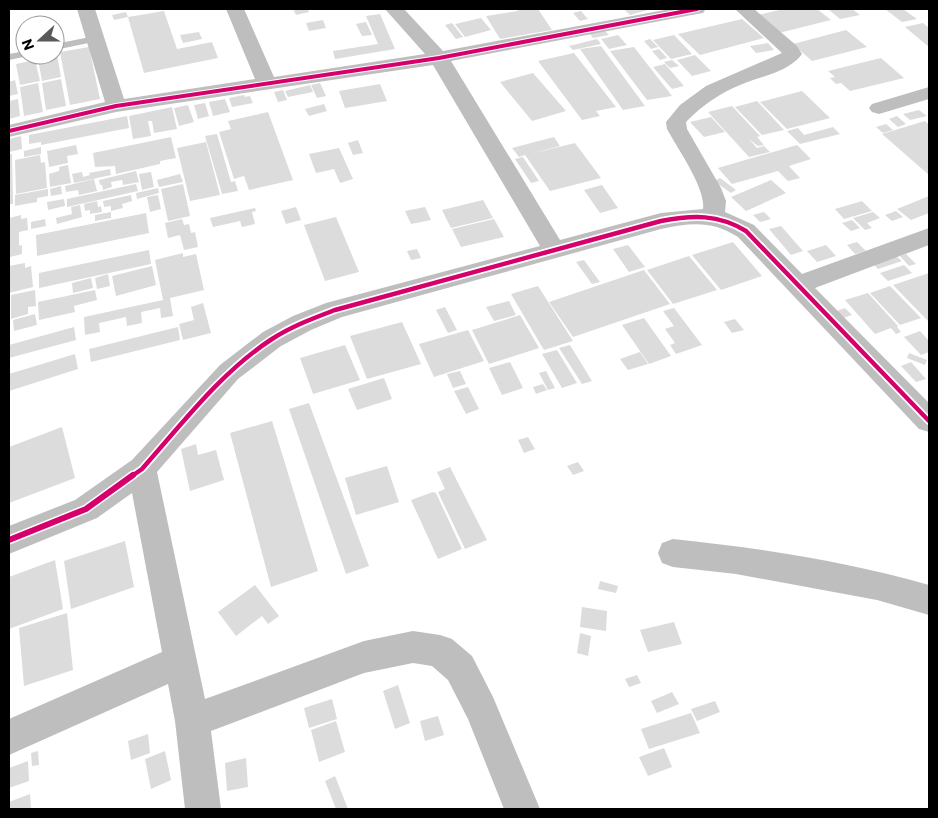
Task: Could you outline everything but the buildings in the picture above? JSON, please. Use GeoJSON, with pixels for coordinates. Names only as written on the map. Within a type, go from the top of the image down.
{"type":"FeatureCollection","features":[{"type":"Feature","properties":{"kind":"street"},"geometry":{"type":"LineString","coordinates":[[86,9],[116,106]]}},
{"type":"Feature","properties":{"kind":"street"},"geometry":{"type":"LineString","coordinates":[[235,9],[267,84]]}},
{"type":"Feature","properties":{"kind":"street"},"geometry":{"type":"LineString","coordinates":[[394,9],[439,58],[554,250]]}},
{"type":"Feature","properties":{"kind":"street"},"geometry":{"type":"LineString","coordinates":[[9,131],[116,106],[439,58],[697,9]]}},
{"type":"Feature","properties":{"kind":"street"},"geometry":{"type":"LineString","coordinates":[[713,216],[715,201],[710,188],[677,129],[676,122],[679,116],[695,103],[720,87],[783,61],[792,54],[790,50],[744,9]]}},
{"type":"Feature","properties":{"kind":"street"},"geometry":{"type":"LineString","coordinates":[[879,108],[929,93]]}},
{"type":"Feature","properties":{"kind":"street"},"geometry":{"type":"LineString","coordinates":[[9,540],[86,509],[142,468],[229,372],[272,339],[302,323],[335,310],[661,221],[690,216],[713,216],[733,222],[746,231],[929,421]]}},
{"type":"Feature","properties":{"kind":"street"},"geometry":{"type":"LineString","coordinates":[[797,285],[929,236]]}},
{"type":"Feature","properties":{"kind":"street"},"geometry":{"type":"LineString","coordinates":[[142,468],[192,722],[203,809]]}},
{"type":"Feature","properties":{"kind":"street"},"geometry":{"type":"LineString","coordinates":[[673,553],[736,560],[877,585],[929,600]]}},
{"type":"Feature","properties":{"kind":"street"},"geometry":{"type":"LineString","coordinates":[[192,722],[364,657],[413,647],[440,651],[460,668],[481,709],[522,809]]}},
{"type":"Feature","properties":{"kind":"street"},"geometry":{"type":"LineString","coordinates":[[9,737],[180,661]]}},
{"type":"Feature","properties":{"kind":"lane"},"geometry":{"type":"LineString","coordinates":[[65,46],[95,39]]}},
{"type":"Feature","properties":{"kind":"cycle path"},"geometry":{"type":"LineString","coordinates":[[9,131],[116,106],[439,58],[697,9]]}},
{"type":"Feature","properties":{"kind":"cycle path"},"geometry":{"type":"LineString","coordinates":[[9,540],[86,509],[142,469],[229,372],[272,339],[302,323],[335,310],[661,221],[684,217],[715,217],[746,231],[929,421]]}}]}
